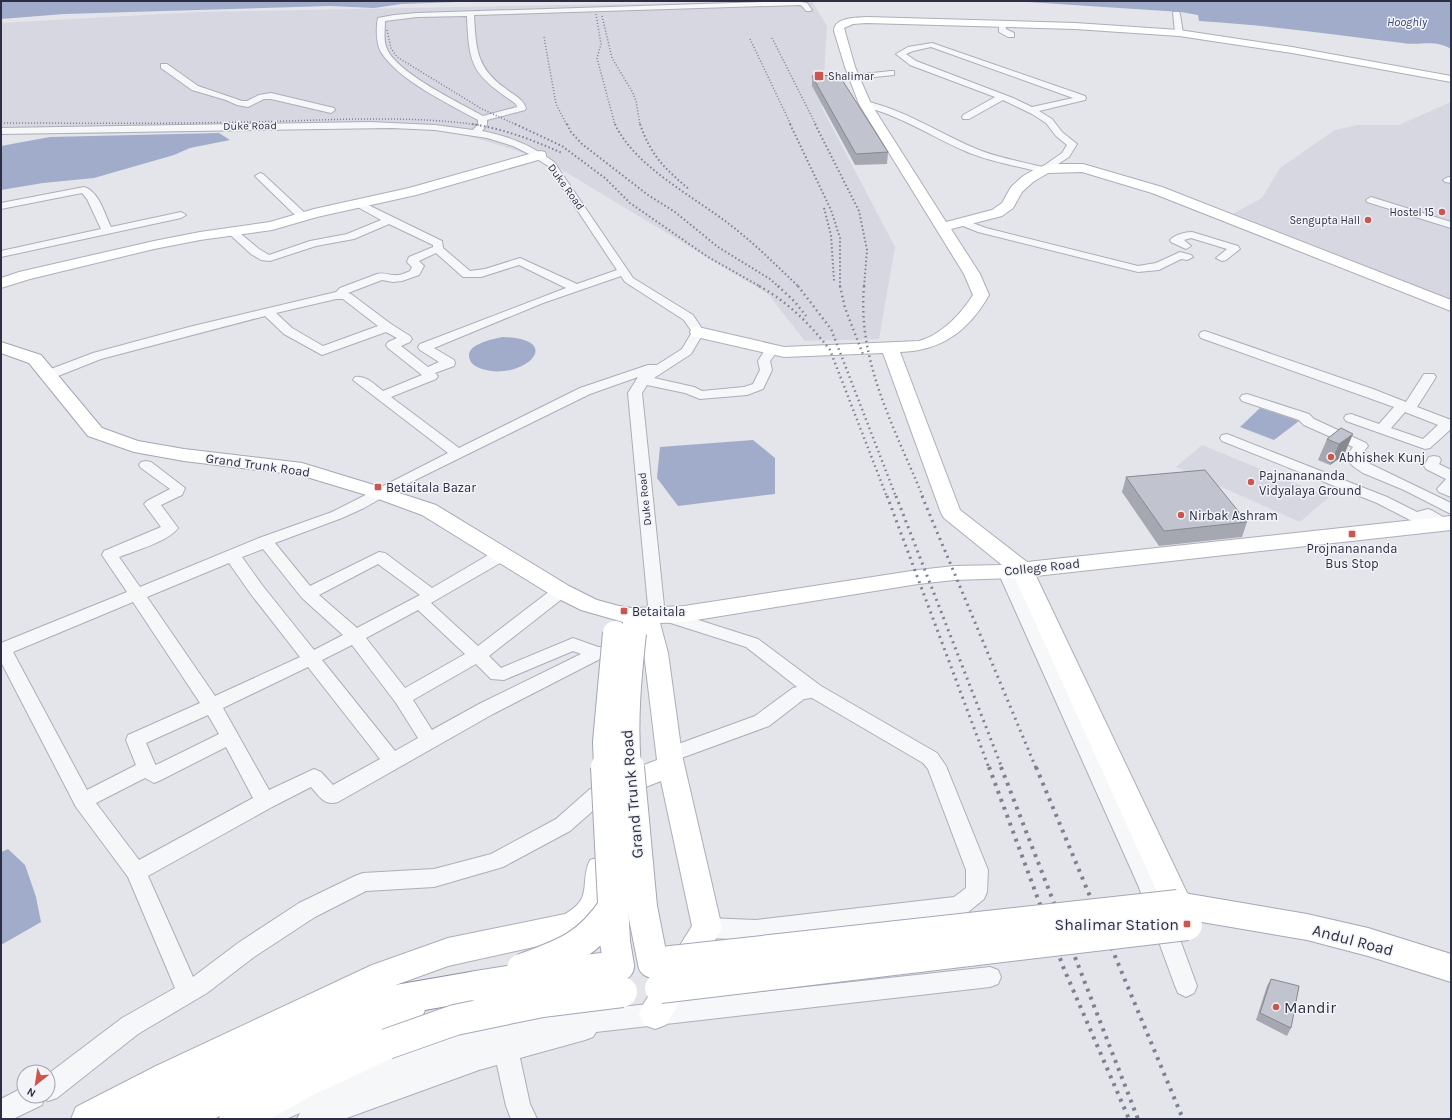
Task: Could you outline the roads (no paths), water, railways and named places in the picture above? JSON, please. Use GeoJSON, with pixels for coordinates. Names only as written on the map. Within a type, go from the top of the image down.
{"type":"FeatureCollection","features":[{"type":"Feature","properties":{"kind":"main road"},"geometry":{"type":"LineString","coordinates":[[698,332],[784,352],[815,352],[928,344],[951,330],[976,304],[981,295],[972,274],[865,104],[854,77],[839,30],[839,26],[844,23],[866,20],[1002,24],[1115,28],[1179,33],[1292,50],[1451,79]]}},
{"type":"Feature","properties":{"kind":"main road"},"geometry":{"type":"LineString","coordinates":[[1,283],[25,275],[132,250],[200,236],[272,226],[302,216],[419,190],[540,155]]}},
{"type":"Feature","properties":{"kind":"main road"},"geometry":{"type":"LineString","coordinates":[[942,227],[998,213],[1008,205],[1016,190],[1028,179],[1044,170],[1056,168],[1082,168],[1157,190],[1451,306]]}},
{"type":"Feature","properties":{"kind":"main road","name":"Grand Trunk Road"},"geometry":{"type":"LineString","coordinates":[[1,347],[35,359],[94,432],[134,446],[184,455],[302,468],[429,510],[560,592],[589,605],[635,621]]}},
{"type":"Feature","properties":{"kind":"main road"},"geometry":{"type":"LineString","coordinates":[[885,348],[951,512],[1014,571],[1072,678],[1182,915]]}},
{"type":"Feature","properties":{"kind":"main road","name":"College Road"},"geometry":{"type":"LineString","coordinates":[[635,621],[918,577],[954,573],[1014,571],[1449,519]]}},
{"type":"Feature","properties":{"kind":"main road"},"geometry":{"type":"LineString","coordinates":[[635,621],[656,653],[670,760],[707,928],[656,988]]}},
{"type":"Feature","properties":{"kind":"main road","name":"Grand Trunk Road"},"geometry":{"type":"LineString","coordinates":[[618,992],[605,742],[609,686],[635,621]]}},
{"type":"Feature","properties":{"kind":"main road","name":"Grand Trunk Road"},"geometry":{"type":"LineString","coordinates":[[635,621],[628,687],[626,736],[642,907],[656,988]]}},
{"type":"Feature","properties":{"kind":"main road"},"geometry":{"type":"LineString","coordinates":[[88,1119],[168,1078],[383,975],[448,952],[570,926],[580,921],[592,910],[598,896],[601,881],[596,795],[670,760]]}},
{"type":"Feature","properties":{"kind":"main road"},"geometry":{"type":"LineString","coordinates":[[180,1119],[274,1068],[385,1016],[476,986],[566,953],[598,931],[614,906]]}},
{"type":"Feature","properties":{"kind":"main road","name":"Andul Road"},"geometry":{"type":"LineString","coordinates":[[618,992],[1182,915],[1254,919],[1307,927],[1368,942],[1445,966]]}},
{"type":"Feature","properties":{"kind":"main road"},"geometry":{"type":"LineString","coordinates":[[129,1119],[256,1053],[372,1004],[545,974],[618,992]]}},
{"type":"Feature","properties":{"kind":"main road"},"geometry":{"type":"LineString","coordinates":[[236,1119],[299,1084],[387,1044],[447,1023],[542,1002],[618,992]]}},
{"type":"Feature","properties":{"kind":"street"},"geometry":{"type":"LineString","coordinates":[[470,14],[474,55],[479,67],[492,83],[520,103],[522,108],[482,120],[434,92],[395,64],[383,50],[381,20],[417,15],[800,2],[805,4],[808,10]]}},
{"type":"Feature","properties":{"kind":"street"},"geometry":{"type":"LineString","coordinates":[[1176,14],[1179,33]]}},
{"type":"Feature","properties":{"kind":"street"},"geometry":{"type":"LineString","coordinates":[[1002,24],[1002,30],[1011,35]]}},
{"type":"Feature","properties":{"kind":"street"},"geometry":{"type":"LineString","coordinates":[[865,104],[882,107],[900,114],[949,141],[992,159],[1044,170],[1066,155],[1072,144],[1059,134],[1049,122],[1031,110],[1002,97],[914,63],[900,54],[911,49],[932,45],[1082,98],[1031,110]]}},
{"type":"Feature","properties":{"kind":"street"},"geometry":{"type":"LineString","coordinates":[[164,66],[195,88],[229,98],[240,103],[248,104],[262,97],[271,96],[331,110]]}},
{"type":"Feature","properties":{"kind":"street"},"geometry":{"type":"LineString","coordinates":[[854,77],[891,73]]}},
{"type":"Feature","properties":{"kind":"street"},"geometry":{"type":"LineString","coordinates":[[966,117],[1002,97]]}},
{"type":"Feature","properties":{"kind":"street"},"geometry":{"type":"LineString","coordinates":[[476,132],[483,125],[482,120]]}},
{"type":"Feature","properties":{"kind":"street","name":"Duke Road"},"geometry":{"type":"LineString","coordinates":[[1,131],[59,131],[242,126],[400,125],[476,132],[520,145],[540,155],[551,164],[629,280],[689,318],[698,332]]}},
{"type":"Feature","properties":{"kind":"street"},"geometry":{"type":"LineString","coordinates":[[260,176],[302,216]]}},
{"type":"Feature","properties":{"kind":"street"},"geometry":{"type":"LineString","coordinates":[[1,206],[84,190],[92,198],[107,231]]}},
{"type":"Feature","properties":{"kind":"street"},"geometry":{"type":"LineString","coordinates":[[1371,200],[1451,225]]}},
{"type":"Feature","properties":{"kind":"street"},"geometry":{"type":"LineString","coordinates":[[358,203],[374,213],[438,244],[438,249],[467,275],[478,275],[520,261],[576,288]]}},
{"type":"Feature","properties":{"kind":"street"},"geometry":{"type":"LineString","coordinates":[[1,254],[181,216]]}},
{"type":"Feature","properties":{"kind":"street"},"geometry":{"type":"LineString","coordinates":[[231,231],[257,253],[266,258],[270,258],[314,243],[350,237],[390,220]]}},
{"type":"Feature","properties":{"kind":"street"},"geometry":{"type":"LineString","coordinates":[[962,222],[982,230],[1138,269],[1155,267],[1186,251],[1175,240],[1188,235],[1234,248],[1222,258]]}},
{"type":"Feature","properties":{"kind":"street"},"geometry":{"type":"LineString","coordinates":[[339,295],[344,290],[381,276],[402,278],[414,273],[418,266],[412,262],[413,259],[438,249]]}},
{"type":"Feature","properties":{"kind":"street"},"geometry":{"type":"LineString","coordinates":[[426,372],[449,363],[424,346],[624,271]]}},
{"type":"Feature","properties":{"kind":"street"},"geometry":{"type":"LineString","coordinates":[[48,375],[97,356],[339,295],[347,296],[387,327],[406,339],[392,345],[431,376],[382,396]]}},
{"type":"Feature","properties":{"kind":"street"},"geometry":{"type":"LineString","coordinates":[[268,312],[288,331],[322,351],[387,327]]}},
{"type":"Feature","properties":{"kind":"street"},"geometry":{"type":"LineString","coordinates":[[643,380],[687,351],[698,332]]}},
{"type":"Feature","properties":{"kind":"street"},"geometry":{"type":"LineString","coordinates":[[1206,335],[1368,392],[1449,424],[1424,445],[1351,418]]}},
{"type":"Feature","properties":{"kind":"street"},"geometry":{"type":"LineString","coordinates":[[643,380],[688,390],[700,395],[747,391],[758,386],[766,370],[764,361],[773,349]]}},
{"type":"Feature","properties":{"kind":"street"},"geometry":{"type":"LineString","coordinates":[[188,992],[136,872],[83,801],[2,649],[137,595],[265,541],[337,515],[359,505],[457,453],[585,391],[666,364]]}},
{"type":"Feature","properties":{"kind":"street"},"geometry":{"type":"LineString","coordinates":[[1382,430],[1406,407],[1429,377]]}},
{"type":"Feature","properties":{"kind":"street"},"geometry":{"type":"LineString","coordinates":[[360,380],[457,453]]}},
{"type":"Feature","properties":{"kind":"street","name":"Duke Road"},"geometry":{"type":"LineString","coordinates":[[635,621],[656,606],[635,393],[643,380]]}},
{"type":"Feature","properties":{"kind":"street"},"geometry":{"type":"LineString","coordinates":[[1246,398],[1304,417],[1310,422],[1361,446],[1355,454],[1354,460],[1358,465],[1414,489],[1449,519]]}},
{"type":"Feature","properties":{"kind":"street"},"geometry":{"type":"LineString","coordinates":[[1227,438],[1382,500],[1415,517],[1428,514],[1449,519]]}},
{"type":"Feature","properties":{"kind":"street"},"geometry":{"type":"LineString","coordinates":[[1434,460],[1431,466],[1451,476]]}},
{"type":"Feature","properties":{"kind":"street"},"geometry":{"type":"LineString","coordinates":[[146,465],[178,488],[177,492],[152,504],[170,528],[161,534],[110,555],[212,706],[265,801]]}},
{"type":"Feature","properties":{"kind":"street"},"geometry":{"type":"LineString","coordinates":[[1451,482],[1444,489],[1451,494]]}},
{"type":"Feature","properties":{"kind":"street"},"geometry":{"type":"LineString","coordinates":[[265,541],[308,594],[355,636],[402,698],[429,741]]}},
{"type":"Feature","properties":{"kind":"street"},"geometry":{"type":"LineString","coordinates":[[232,555],[256,589],[393,762]]}},
{"type":"Feature","properties":{"kind":"street"},"geometry":{"type":"LineString","coordinates":[[230,737],[154,775],[147,768],[135,740],[312,659],[425,598],[500,555]]}},
{"type":"Feature","properties":{"kind":"street"},"geometry":{"type":"LineString","coordinates":[[308,594],[379,557],[425,598],[497,674],[504,674],[573,644],[597,653],[656,653]]}},
{"type":"Feature","properties":{"kind":"street"},"geometry":{"type":"LineString","coordinates":[[1014,571],[1149,886],[1186,986]]}},
{"type":"Feature","properties":{"kind":"street"},"geometry":{"type":"LineString","coordinates":[[402,698],[478,655],[560,592]]}},
{"type":"Feature","properties":{"kind":"street"},"geometry":{"type":"LineString","coordinates":[[635,621],[752,643],[815,691],[930,758],[936,766],[977,870],[976,892],[959,906],[756,930],[707,928]]}},
{"type":"Feature","properties":{"kind":"street"},"geometry":{"type":"LineString","coordinates":[[136,872],[265,801],[314,777],[331,796],[486,709],[597,653]]}},
{"type":"Feature","properties":{"kind":"street"},"geometry":{"type":"LineString","coordinates":[[670,760],[762,721],[799,693],[815,691]]}},
{"type":"Feature","properties":{"kind":"street"},"geometry":{"type":"LineString","coordinates":[[83,801],[147,768]]}},
{"type":"Feature","properties":{"kind":"street"},"geometry":{"type":"LineString","coordinates":[[56,1083],[130,1026],[199,986],[246,950],[308,910],[363,882],[434,878],[496,861],[563,825],[596,795]]}},
{"type":"Feature","properties":{"kind":"street"},"geometry":{"type":"LineString","coordinates":[[656,988],[990,977]]}},
{"type":"Feature","properties":{"kind":"street"},"geometry":{"type":"LineString","coordinates":[[310,1119],[479,1058],[579,1032],[618,992]]}},
{"type":"Feature","properties":{"kind":"street"},"geometry":{"type":"LineString","coordinates":[[255,1119],[342,1084],[434,1053],[528,1028],[618,992]]}},
{"type":"Feature","properties":{"kind":"street"},"geometry":{"type":"LineString","coordinates":[[506,1051],[518,1106],[524,1119]]}},
{"type":"Feature","properties":{"kind":"street"},"geometry":{"type":"LineString","coordinates":[[1,1112],[17,1104]]}},
{"type":"Feature","properties":{"kind":"water"},"geometry":{"type":"Polygon","coordinates":[[[1,1],[483,1],[401,4],[374,8],[330,6],[64,14],[1,19],[1,1]]]}},
{"type":"Feature","properties":{"kind":"water","name":"Hooghly"},"geometry":{"type":"Polygon","coordinates":[[[1011,1],[1451,1],[1451,49],[1433,43],[1410,44],[1276,28],[1199,21],[1198,15],[1181,12],[1011,1]]]}},
{"type":"Feature","properties":{"kind":"water"},"geometry":{"type":"Polygon","coordinates":[[[219,133],[230,140],[190,148],[174,155],[94,178],[43,183],[1,190],[1,146],[50,137],[219,133]]]}},
{"type":"Feature","properties":{"kind":"water"},"geometry":{"type":"Polygon","coordinates":[[[503,337],[522,339],[533,345],[535,351],[532,359],[511,370],[497,371],[482,369],[472,363],[469,354],[475,346],[480,343],[503,337]]]}},
{"type":"Feature","properties":{"kind":"water"},"geometry":{"type":"Polygon","coordinates":[[[1260,408],[1299,421],[1274,440],[1240,427],[1260,408]]]}},
{"type":"Feature","properties":{"kind":"water"},"geometry":{"type":"Polygon","coordinates":[[[753,440],[775,458],[775,494],[678,506],[657,478],[660,447],[753,440]]]}},
{"type":"Feature","properties":{"kind":"water"},"geometry":{"type":"Polygon","coordinates":[[[8,849],[25,865],[36,897],[41,922],[1,945],[1,852],[8,849]]]}},
{"type":"Feature","properties":{"kind":"railway"},"geometry":{"type":"LineString","coordinates":[[596,14],[601,44],[597,58],[615,125]]}},
{"type":"Feature","properties":{"kind":"railway"},"geometry":{"type":"LineString","coordinates":[[602,16],[612,58],[633,93],[636,101],[640,125]]}},
{"type":"Feature","properties":{"kind":"railway"},"geometry":{"type":"LineString","coordinates":[[387,30],[391,48],[397,57],[482,109],[517,125]]}},
{"type":"Feature","properties":{"kind":"railway"},"geometry":{"type":"LineString","coordinates":[[544,37],[556,104],[567,125]]}},
{"type":"Feature","properties":{"kind":"railway"},"geometry":{"type":"LineString","coordinates":[[772,38],[816,125]]}},
{"type":"Feature","properties":{"kind":"railway"},"geometry":{"type":"LineString","coordinates":[[750,39],[791,125]]}},
{"type":"Feature","properties":{"kind":"railway"},"geometry":{"type":"LineString","coordinates":[[1,123],[182,123],[390,119],[475,125]]}},
{"type":"Feature","properties":{"kind":"railway"},"geometry":{"type":"LineString","coordinates":[[515,124],[562,146],[605,178],[630,203],[708,257],[761,287]]}},
{"type":"Feature","properties":{"kind":"railway"},"geometry":{"type":"LineString","coordinates":[[567,124],[571,132],[582,144],[648,195],[675,212],[718,247],[770,279],[779,287]]}},
{"type":"Feature","properties":{"kind":"railway"},"geometry":{"type":"LineString","coordinates":[[615,124],[624,139],[650,167],[738,231],[765,254],[798,286]]}},
{"type":"Feature","properties":{"kind":"railway"},"geometry":{"type":"LineString","coordinates":[[640,124],[649,145],[660,161],[690,190]]}},
{"type":"Feature","properties":{"kind":"railway"},"geometry":{"type":"LineString","coordinates":[[790,124],[831,210],[840,238],[840,286]]}},
{"type":"Feature","properties":{"kind":"railway"},"geometry":{"type":"LineString","coordinates":[[815,124],[859,211],[867,250],[864,287]]}},
{"type":"Feature","properties":{"kind":"railway"},"geometry":{"type":"LineString","coordinates":[[475,125],[479,125]]}},
{"type":"Feature","properties":{"kind":"railway"},"geometry":{"type":"LineString","coordinates":[[475,125],[518,136],[562,153]]}},
{"type":"Feature","properties":{"kind":"railway"},"geometry":{"type":"LineString","coordinates":[[824,208],[831,235],[834,281]]}},
{"type":"Feature","properties":{"kind":"railway"},"geometry":{"type":"LineString","coordinates":[[759,286],[780,299],[798,314],[815,331],[830,350],[887,497]]}},
{"type":"Feature","properties":{"kind":"railway"},"geometry":{"type":"LineString","coordinates":[[778,286],[795,302],[806,316]]}},
{"type":"Feature","properties":{"kind":"railway"},"geometry":{"type":"LineString","coordinates":[[798,286],[831,329],[896,497]]}},
{"type":"Feature","properties":{"kind":"railway"},"geometry":{"type":"LineString","coordinates":[[840,286],[845,308],[864,357]]}},
{"type":"Feature","properties":{"kind":"railway"},"geometry":{"type":"LineString","coordinates":[[864,286],[863,314],[866,341],[872,368],[890,420],[923,497]]}},
{"type":"Feature","properties":{"kind":"railway"},"geometry":{"type":"LineString","coordinates":[[887,496],[989,768]]}},
{"type":"Feature","properties":{"kind":"railway"},"geometry":{"type":"LineString","coordinates":[[896,496],[1002,768]]}},
{"type":"Feature","properties":{"kind":"railway"},"geometry":{"type":"LineString","coordinates":[[922,496],[1036,768]]}},
{"type":"Feature","properties":{"kind":"railway"},"geometry":{"type":"LineString","coordinates":[[989,767],[1064,969],[1129,1119]]}},
{"type":"Feature","properties":{"kind":"railway"},"geometry":{"type":"LineString","coordinates":[[1001,767],[1138,1119]]}},
{"type":"Feature","properties":{"kind":"railway"},"geometry":{"type":"LineString","coordinates":[[1036,767],[1183,1119]]}},
{"type":"Feature","properties":{"kind":"place","name":"Shalimar"},"geometry":{"type":"Point","coordinates":[819,76]}},
{"type":"Feature","properties":{"kind":"place","name":"Hostel 15"},"geometry":{"type":"Point","coordinates":[1442,212]}},
{"type":"Feature","properties":{"kind":"place","name":"Sengupta Hall"},"geometry":{"type":"Point","coordinates":[1368,220]}},
{"type":"Feature","properties":{"kind":"place","name":"Abhishek Kunj"},"geometry":{"type":"Point","coordinates":[1331,457]}},
{"type":"Feature","properties":{"kind":"place","name":"Pajnanananda Vidyalaya Ground"},"geometry":{"type":"Point","coordinates":[1251,482]}},
{"type":"Feature","properties":{"kind":"place","name":"Betaitala Bazar"},"geometry":{"type":"Point","coordinates":[378,487]}},
{"type":"Feature","properties":{"kind":"place","name":"Nirbak Ashram"},"geometry":{"type":"Point","coordinates":[1181,515]}},
{"type":"Feature","properties":{"kind":"place","name":"Projnanananda Bus Stop"},"geometry":{"type":"Point","coordinates":[1352,534]}},
{"type":"Feature","properties":{"kind":"place","name":"Betaitala"},"geometry":{"type":"Point","coordinates":[624,611]}},
{"type":"Feature","properties":{"kind":"place","name":"Shalimar Station"},"geometry":{"type":"Point","coordinates":[1187,924]}},
{"type":"Feature","properties":{"kind":"place","name":"Mandir"},"geometry":{"type":"Point","coordinates":[1276,1007]}}]}
